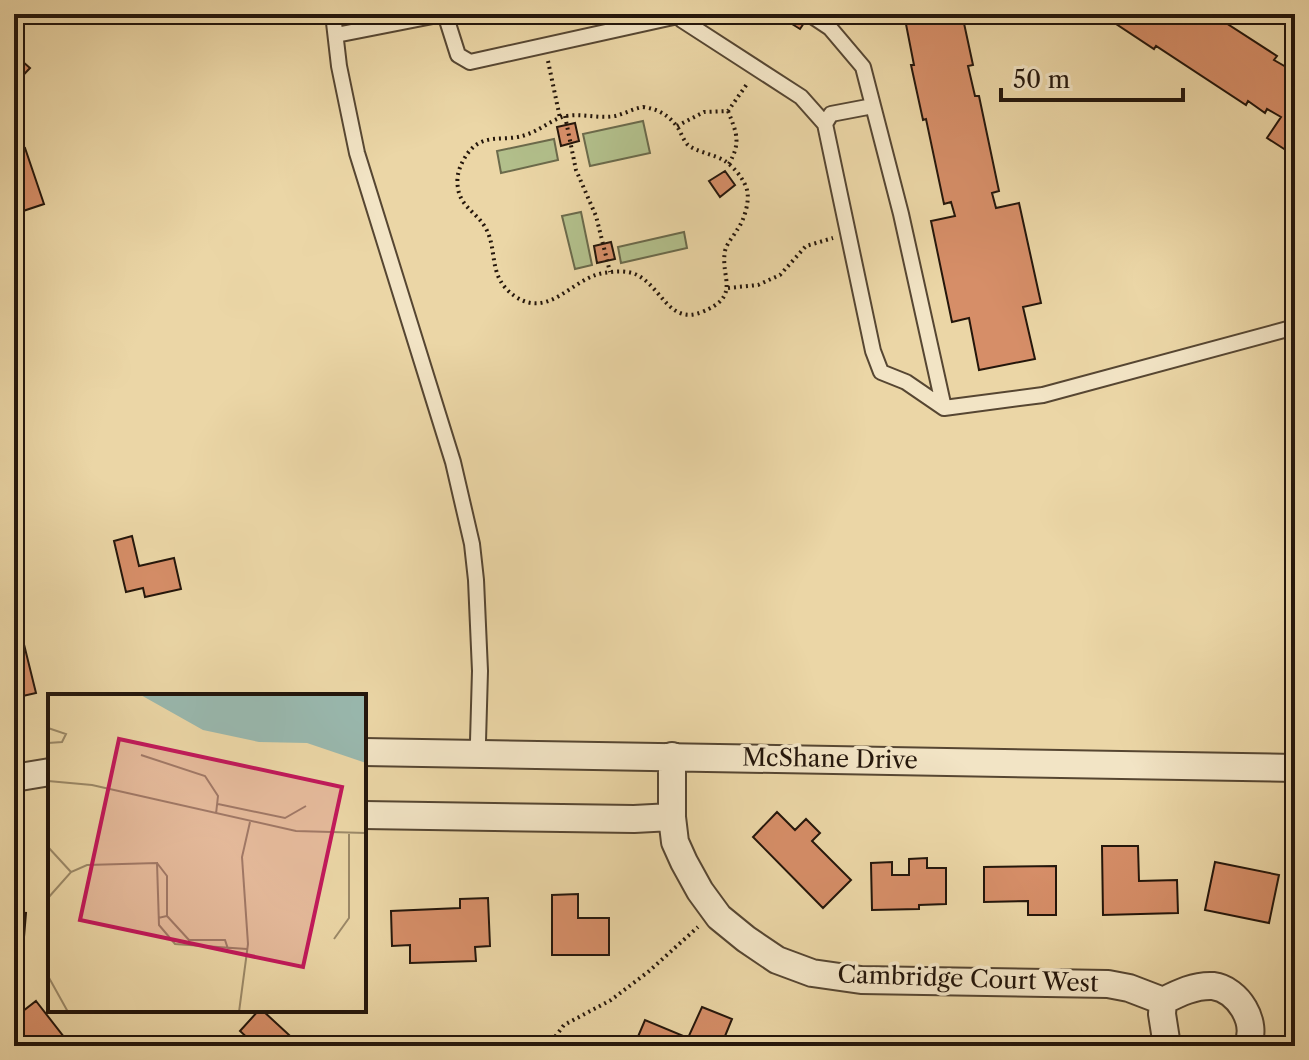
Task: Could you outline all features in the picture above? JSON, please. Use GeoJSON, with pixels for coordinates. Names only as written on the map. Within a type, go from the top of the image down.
{"type":"FeatureCollection","features":[{"type":"Feature","properties":{"kind":"street","name":"McShane Drive"},"geometry":{"type":"LineString","coordinates":[[366,752],[1295,768]]}},
{"type":"Feature","properties":{"kind":"street","name":"Cambridge Court West"},"geometry":{"type":"LineString","coordinates":[[672,756],[672,817],[675,842],[684,862],[719,917],[777,960],[812,973],[861,980],[1108,984],[1163,1001]]}},
{"type":"Feature","properties":{"kind":"street"},"geometry":{"type":"LineString","coordinates":[[14,778],[48,772]]}},
{"type":"Feature","properties":{"kind":"street"},"geometry":{"type":"LineString","coordinates":[[366,815],[672,817]]}},
{"type":"Feature","properties":{"kind":"street"},"geometry":{"type":"LineString","coordinates":[[1167,1046],[1163,1001],[1180,992],[1217,986],[1235,996],[1248,1016],[1250,1040],[1247,1046]]}},
{"type":"Feature","properties":{"kind":"lane"},"geometry":{"type":"LineString","coordinates":[[333,14],[339,66],[357,153],[453,462],[472,544],[480,671],[475,753]]}},
{"type":"Feature","properties":{"kind":"lane"},"geometry":{"type":"LineString","coordinates":[[336,35],[444,14],[458,55],[470,62],[676,15],[801,97],[825,124],[873,351],[881,372],[906,382],[944,408],[1043,395],[1295,327]]}},
{"type":"Feature","properties":{"kind":"lane"},"geometry":{"type":"LineString","coordinates":[[809,14],[830,28],[863,67],[901,214],[944,408]]}},
{"type":"Feature","properties":{"kind":"lane"},"geometry":{"type":"LineString","coordinates":[[825,124],[831,114],[873,106]]}},
{"type":"Feature","properties":{"kind":"path"},"geometry":{"type":"LineString","coordinates":[[544,46],[576,170],[596,216],[610,272]]}},
{"type":"Feature","properties":{"kind":"path"},"geometry":{"type":"LineString","coordinates":[[728,111],[758,69]]}},
{"type":"Feature","properties":{"kind":"path"},"geometry":{"type":"LineString","coordinates":[[643,107],[667,115],[676,126],[688,144],[714,154],[736,170],[747,190],[743,218],[725,251],[728,288],[724,296],[711,307],[690,315],[678,313],[666,304],[638,275],[622,271],[600,273],[580,281],[546,303],[517,297],[501,281],[494,268],[485,226],[469,211],[457,187],[459,168],[467,153],[480,142],[527,135],[548,122],[581,114],[613,116],[643,107]]}},
{"type":"Feature","properties":{"kind":"path"},"geometry":{"type":"LineString","coordinates":[[676,126],[704,112],[728,111]]}},
{"type":"Feature","properties":{"kind":"path"},"geometry":{"type":"LineString","coordinates":[[728,111],[738,139],[729,164]]}},
{"type":"Feature","properties":{"kind":"path"},"geometry":{"type":"LineString","coordinates":[[728,288],[758,285],[780,275],[806,246],[848,235]]}},
{"type":"Feature","properties":{"kind":"path"},"geometry":{"type":"LineString","coordinates":[[548,1046],[564,1025],[611,1000],[648,972],[715,911]]}},
{"type":"Feature","properties":{"kind":"green space"},"geometry":{"type":"Polygon","coordinates":[[[643,121],[650,153],[590,166],[583,134],[643,121]]]}},
{"type":"Feature","properties":{"kind":"green space"},"geometry":{"type":"Polygon","coordinates":[[[554,139],[558,160],[501,173],[497,151],[554,139]]]}},
{"type":"Feature","properties":{"kind":"green space"},"geometry":{"type":"Polygon","coordinates":[[[581,212],[592,265],[575,269],[562,216],[581,212]]]}},
{"type":"Feature","properties":{"kind":"green space"},"geometry":{"type":"Polygon","coordinates":[[[684,232],[687,248],[621,263],[618,247],[684,232]]]}},
{"type":"Feature","properties":{"kind":"building"},"geometry":{"type":"Polygon","coordinates":[[[776,14],[810,14],[800,29],[776,14]]]}},
{"type":"Feature","properties":{"kind":"building"},"geometry":{"type":"Polygon","coordinates":[[[904,14],[962,14],[973,65],[968,66],[975,96],[979,96],[999,191],[992,193],[996,208],[1019,203],[1041,303],[1023,307],[1035,359],[979,370],[969,318],[952,322],[931,221],[955,216],[951,202],[944,204],[911,65],[914,65],[904,14]]]}},
{"type":"Feature","properties":{"kind":"building"},"geometry":{"type":"Polygon","coordinates":[[[1101,14],[1212,14],[1277,56],[1274,60],[1293,71],[1291,74],[1295,77],[1295,156],[1267,138],[1281,117],[1267,109],[1265,113],[1248,101],[1246,105],[1101,14]]]}},
{"type":"Feature","properties":{"kind":"building"},"geometry":{"type":"Polygon","coordinates":[[[14,54],[30,68],[14,85],[14,54]]]}},
{"type":"Feature","properties":{"kind":"building"},"geometry":{"type":"Polygon","coordinates":[[[575,123],[579,141],[561,146],[557,127],[575,123]]]}},
{"type":"Feature","properties":{"kind":"building"},"geometry":{"type":"Polygon","coordinates":[[[14,146],[16,151],[25,148],[44,204],[14,214],[14,146]]]}},
{"type":"Feature","properties":{"kind":"building"},"geometry":{"type":"Polygon","coordinates":[[[725,171],[735,185],[720,197],[709,181],[725,171]]]}},
{"type":"Feature","properties":{"kind":"building"},"geometry":{"type":"Polygon","coordinates":[[[611,242],[615,259],[597,263],[594,246],[611,242]]]}},
{"type":"Feature","properties":{"kind":"building"},"geometry":{"type":"Polygon","coordinates":[[[132,536],[139,566],[174,558],[181,589],[145,597],[143,588],[126,592],[114,541],[132,536]]]}},
{"type":"Feature","properties":{"kind":"building"},"geometry":{"type":"Polygon","coordinates":[[[14,613],[36,693],[14,698],[14,613]]]}},
{"type":"Feature","properties":{"kind":"building"},"geometry":{"type":"Polygon","coordinates":[[[777,812],[795,830],[806,819],[820,833],[812,841],[851,880],[823,908],[753,837],[777,812]]]}},
{"type":"Feature","properties":{"kind":"building"},"geometry":{"type":"Polygon","coordinates":[[[1102,846],[1138,846],[1139,881],[1177,880],[1178,913],[1103,915],[1102,846]]]}},
{"type":"Feature","properties":{"kind":"building"},"geometry":{"type":"Polygon","coordinates":[[[927,858],[927,868],[946,868],[946,904],[919,905],[919,909],[872,910],[871,863],[892,862],[892,875],[909,875],[909,859],[927,858]]]}},
{"type":"Feature","properties":{"kind":"building"},"geometry":{"type":"Polygon","coordinates":[[[1215,862],[1279,875],[1269,923],[1205,910],[1215,862]]]}},
{"type":"Feature","properties":{"kind":"building"},"geometry":{"type":"Polygon","coordinates":[[[1056,866],[1056,915],[1028,915],[1028,901],[984,902],[984,867],[1056,866]]]}},
{"type":"Feature","properties":{"kind":"building"},"geometry":{"type":"Polygon","coordinates":[[[578,894],[578,918],[609,918],[609,955],[552,955],[552,895],[578,894]]]}},
{"type":"Feature","properties":{"kind":"building"},"geometry":{"type":"Polygon","coordinates":[[[488,898],[490,946],[475,947],[476,961],[410,963],[410,945],[392,946],[391,911],[460,908],[460,899],[488,898]]]}},
{"type":"Feature","properties":{"kind":"building"},"geometry":{"type":"Polygon","coordinates":[[[14,912],[26,913],[23,949],[14,948],[14,912]]]}},
{"type":"Feature","properties":{"kind":"building"},"geometry":{"type":"Polygon","coordinates":[[[36,1001],[71,1046],[14,1046],[14,1036],[17,1034],[14,1018],[36,1001]]]}},
{"type":"Feature","properties":{"kind":"building"},"geometry":{"type":"Polygon","coordinates":[[[702,1007],[732,1019],[721,1046],[634,1046],[645,1020],[688,1038],[702,1007]]]}},
{"type":"Feature","properties":{"kind":"building"},"geometry":{"type":"Polygon","coordinates":[[[257,1012],[264,1012],[301,1046],[248,1046],[252,1042],[240,1031],[257,1012]]]}}]}
